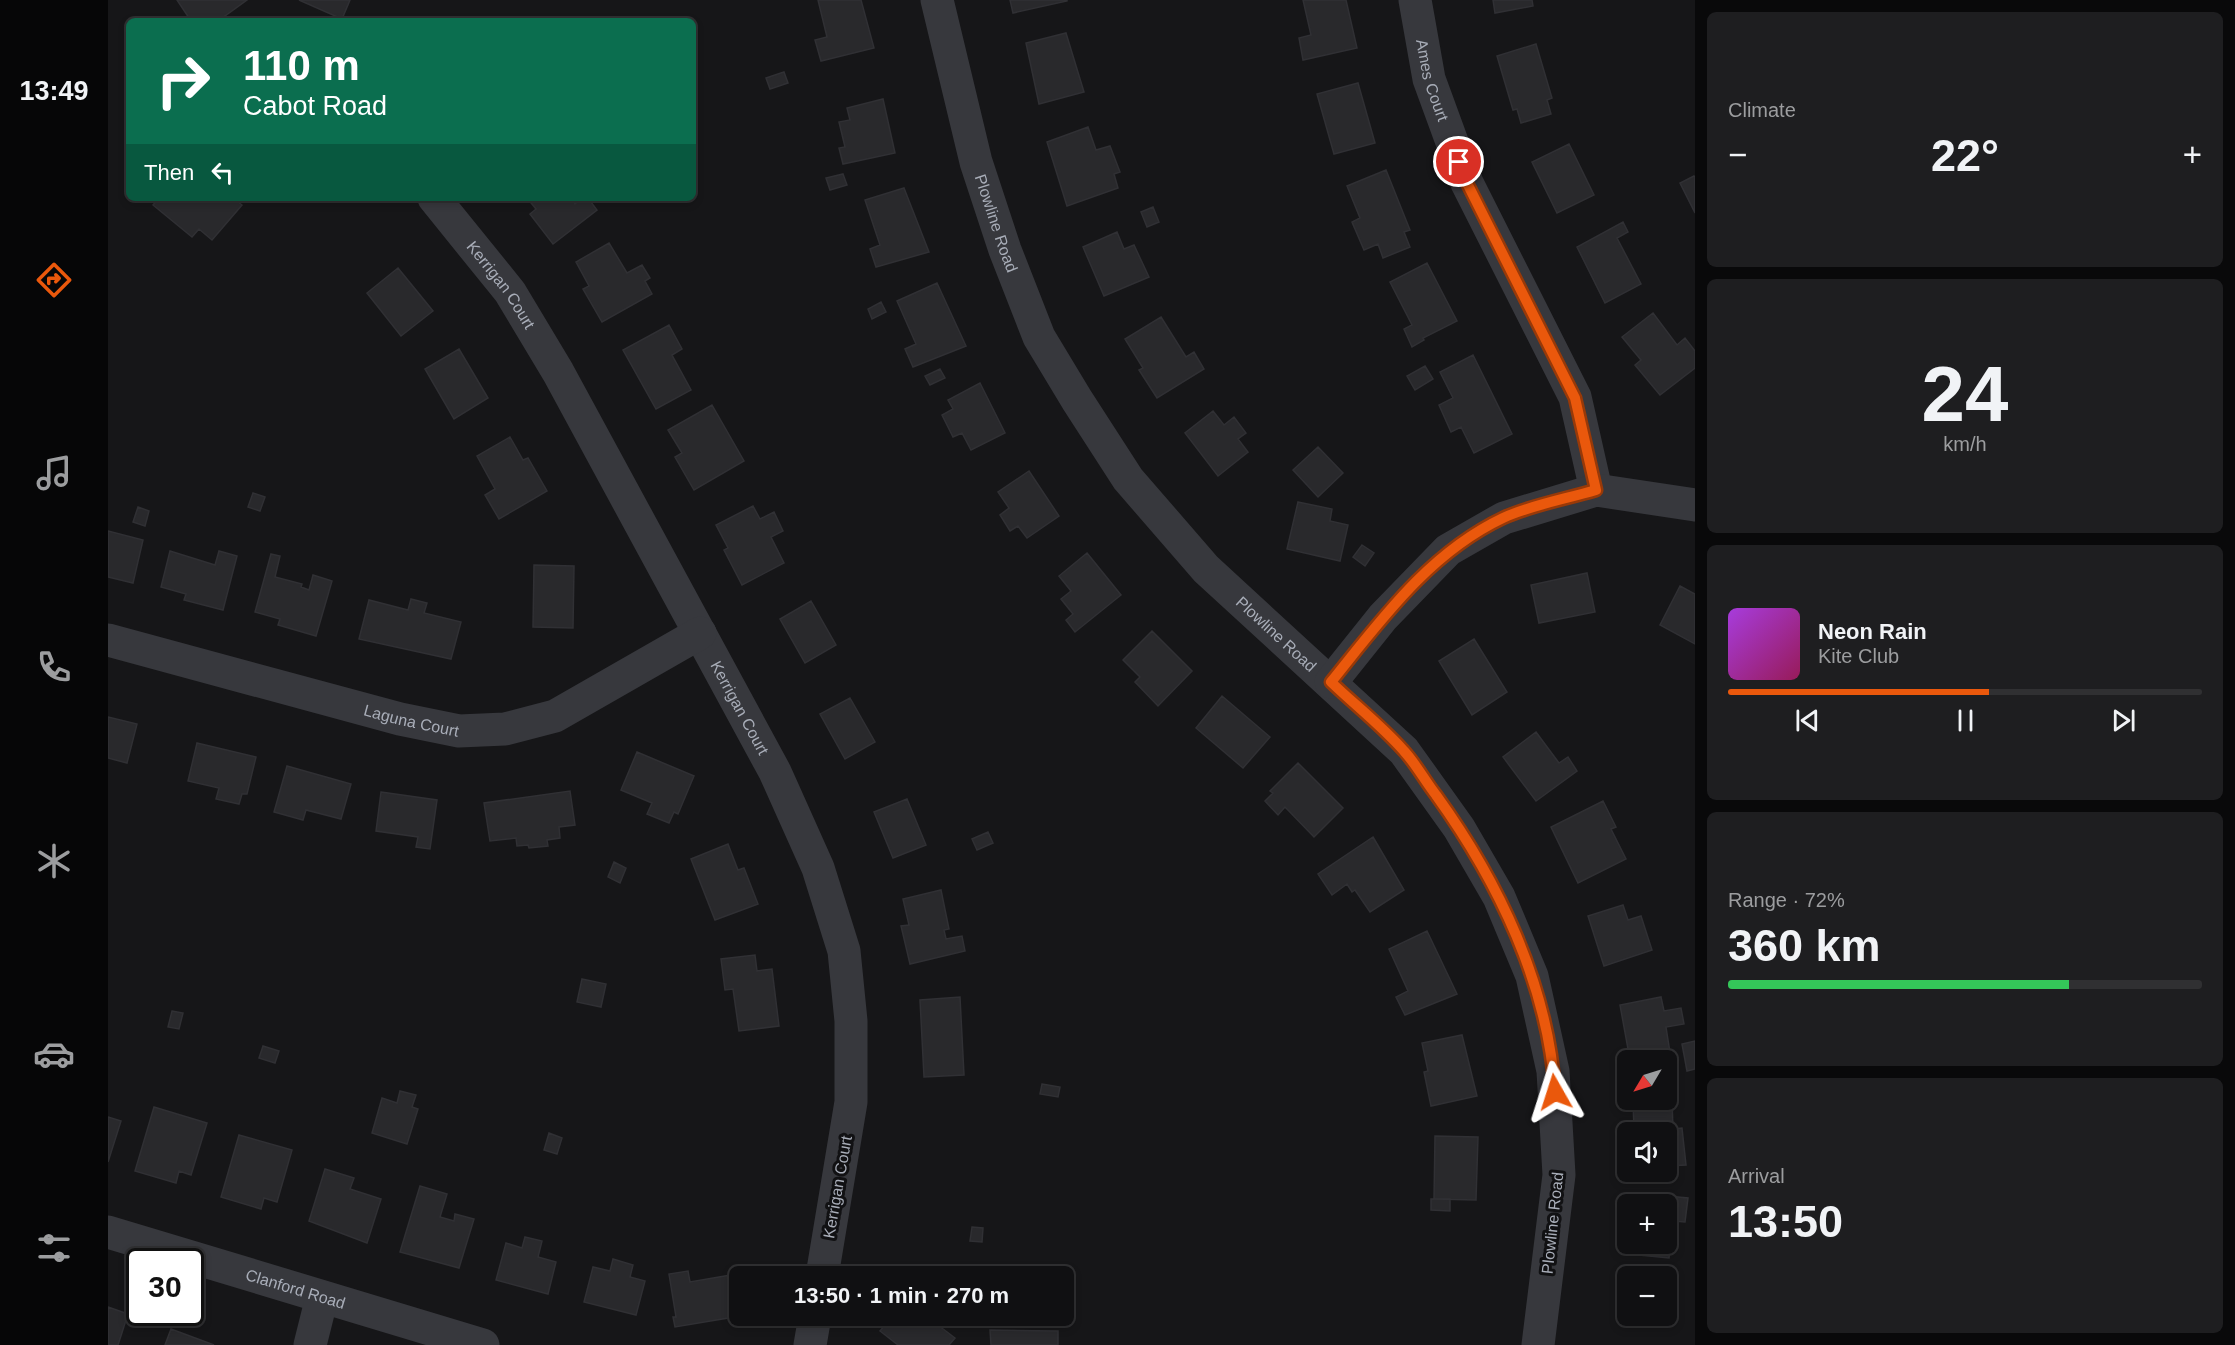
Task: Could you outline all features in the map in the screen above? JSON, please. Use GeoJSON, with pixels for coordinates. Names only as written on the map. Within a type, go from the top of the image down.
{"type":"FeatureCollection","features":[{"type":"Feature","properties":{"kind":"street","name":"Plowline Road"},"geometry":{"type":"LineString","coordinates":[[937,0],[976,162],[1005,250],[1039,337],[1128,479],[1206,569],[1404,751],[1459,828],[1499,897],[1532,976],[1553,1071],[1559,1175],[1538,1345]]}},
{"type":"Feature","properties":{"kind":"street","name":"Ames Court"},"geometry":{"type":"LineString","coordinates":[[1415,0],[1429,79],[1459,162],[1467,183],[1575,398],[1596,490]]}},
{"type":"Feature","properties":{"kind":"street","name":"Kerrigan Court"},"geometry":{"type":"LineString","coordinates":[[436,201],[510,292],[558,372],[780,782],[818,868],[844,951],[851,1022],[851,1102],[824,1266]]}},
{"type":"Feature","properties":{"kind":"street"},"geometry":{"type":"LineString","coordinates":[[1331,682],[1383,617],[1448,550],[1504,518],[1596,490],[1695,504]]}},
{"type":"Feature","properties":{"kind":"street","name":"Laguna Court"},"geometry":{"type":"LineString","coordinates":[[108,640],[400,719],[459,731],[505,729],[555,716],[700,633]]}},
{"type":"Feature","properties":{"kind":"street","name":"Clanford Road"},"geometry":{"type":"LineString","coordinates":[[108,1232],[483,1345]]}},
{"type":"Feature","properties":{"kind":"street"},"geometry":{"type":"LineString","coordinates":[[310,1345],[322,1297]]}},
{"type":"Feature","properties":{"kind":"street"},"geometry":{"type":"LineString","coordinates":[[810,1345],[813,1326]]}},
{"type":"Feature","properties":{"kind":"building"},"geometry":{"type":"Polygon","coordinates":[[[177,0],[247,0],[222,18],[189,18],[177,0]]]}},
{"type":"Feature","properties":{"kind":"building"},"geometry":{"type":"Polygon","coordinates":[[[299,0],[350,0],[342,18],[299,0]]]}},
{"type":"Feature","properties":{"kind":"building"},"geometry":{"type":"Polygon","coordinates":[[[818,0],[861,0],[874,48],[821,61],[815,40],[827,37],[818,0]]]}},
{"type":"Feature","properties":{"kind":"building"},"geometry":{"type":"Polygon","coordinates":[[[1010,0],[1067,0],[1067,1],[1013,13],[1010,0]]]}},
{"type":"Feature","properties":{"kind":"building"},"geometry":{"type":"Polygon","coordinates":[[[1303,0],[1346,0],[1357,48],[1303,60],[1299,38],[1311,35],[1303,0]]]}},
{"type":"Feature","properties":{"kind":"building"},"geometry":{"type":"Polygon","coordinates":[[[1493,0],[1532,0],[1533,6],[1495,13],[1493,0]]]}},
{"type":"Feature","properties":{"kind":"building"},"geometry":{"type":"Polygon","coordinates":[[[1066,33],[1084,92],[1039,104],[1026,43],[1066,33]]]}},
{"type":"Feature","properties":{"kind":"building"},"geometry":{"type":"Polygon","coordinates":[[[1536,44],[1552,98],[1547,100],[1551,114],[1521,123],[1517,109],[1513,110],[1497,56],[1536,44]]]}},
{"type":"Feature","properties":{"kind":"building"},"geometry":{"type":"Polygon","coordinates":[[[784,72],[788,83],[770,89],[766,78],[784,72]]]}},
{"type":"Feature","properties":{"kind":"building"},"geometry":{"type":"Polygon","coordinates":[[[1358,83],[1375,143],[1334,154],[1317,94],[1358,83]]]}},
{"type":"Feature","properties":{"kind":"building"},"geometry":{"type":"Polygon","coordinates":[[[883,99],[895,153],[843,164],[839,148],[845,147],[839,122],[850,120],[847,108],[883,99]]]}},
{"type":"Feature","properties":{"kind":"building"},"geometry":{"type":"Polygon","coordinates":[[[1088,127],[1096,150],[1110,146],[1120,172],[1114,174],[1118,188],[1067,206],[1047,142],[1088,127]]]}},
{"type":"Feature","properties":{"kind":"building"},"geometry":{"type":"Polygon","coordinates":[[[1569,144],[1594,195],[1557,213],[1532,162],[1569,144]]]}},
{"type":"Feature","properties":{"kind":"building"},"geometry":{"type":"Polygon","coordinates":[[[1386,170],[1410,230],[1404,232],[1410,247],[1383,258],[1378,244],[1364,250],[1352,222],[1360,218],[1347,186],[1386,170]]]}},
{"type":"Feature","properties":{"kind":"building"},"geometry":{"type":"Polygon","coordinates":[[[843,174],[847,185],[830,190],[826,178],[843,174]]]}},
{"type":"Feature","properties":{"kind":"building"},"geometry":{"type":"Polygon","coordinates":[[[1695,177],[1695,213],[1680,183],[1695,177]]]}},
{"type":"Feature","properties":{"kind":"building"},"geometry":{"type":"Polygon","coordinates":[[[904,188],[929,252],[876,267],[870,249],[880,245],[865,200],[904,188]]]}},
{"type":"Feature","properties":{"kind":"building"},"geometry":{"type":"Polygon","coordinates":[[[156,201],[237,201],[242,205],[212,240],[199,229],[192,237],[153,205],[156,201]]]}},
{"type":"Feature","properties":{"kind":"building"},"geometry":{"type":"Polygon","coordinates":[[[529,201],[573,201],[575,204],[578,201],[590,201],[597,210],[553,244],[530,214],[536,209],[529,201]]]}},
{"type":"Feature","properties":{"kind":"building"},"geometry":{"type":"Polygon","coordinates":[[[1153,207],[1159,222],[1147,227],[1141,212],[1153,207]]]}},
{"type":"Feature","properties":{"kind":"building"},"geometry":{"type":"Polygon","coordinates":[[[1623,222],[1628,232],[1617,238],[1641,284],[1605,303],[1577,247],[1623,222]]]}},
{"type":"Feature","properties":{"kind":"building"},"geometry":{"type":"Polygon","coordinates":[[[1117,232],[1124,249],[1134,245],[1149,277],[1104,296],[1083,247],[1117,232]]]}},
{"type":"Feature","properties":{"kind":"building"},"geometry":{"type":"Polygon","coordinates":[[[609,243],[627,273],[642,265],[650,278],[645,281],[652,294],[602,322],[583,289],[589,286],[576,262],[609,243]]]}},
{"type":"Feature","properties":{"kind":"building"},"geometry":{"type":"Polygon","coordinates":[[[1427,263],[1457,321],[1423,338],[1424,340],[1412,347],[1404,329],[1412,325],[1390,282],[1427,263]]]}},
{"type":"Feature","properties":{"kind":"building"},"geometry":{"type":"Polygon","coordinates":[[[398,268],[433,311],[401,336],[367,293],[398,268]]]}},
{"type":"Feature","properties":{"kind":"building"},"geometry":{"type":"Polygon","coordinates":[[[937,283],[966,346],[913,367],[905,349],[916,344],[897,301],[937,283]]]}},
{"type":"Feature","properties":{"kind":"building"},"geometry":{"type":"Polygon","coordinates":[[[881,302],[886,312],[872,319],[868,309],[881,302]]]}},
{"type":"Feature","properties":{"kind":"building"},"geometry":{"type":"Polygon","coordinates":[[[1653,313],[1677,345],[1685,338],[1695,351],[1695,368],[1660,395],[1635,365],[1641,360],[1622,337],[1653,313]]]}},
{"type":"Feature","properties":{"kind":"building"},"geometry":{"type":"Polygon","coordinates":[[[1161,317],[1186,357],[1194,352],[1204,369],[1157,398],[1139,370],[1143,368],[1125,339],[1161,317]]]}},
{"type":"Feature","properties":{"kind":"building"},"geometry":{"type":"Polygon","coordinates":[[[669,325],[682,349],[672,355],[691,390],[656,409],[623,350],[669,325]]]}},
{"type":"Feature","properties":{"kind":"building"},"geometry":{"type":"Polygon","coordinates":[[[459,349],[488,398],[454,419],[425,369],[459,349]]]}},
{"type":"Feature","properties":{"kind":"building"},"geometry":{"type":"Polygon","coordinates":[[[1473,355],[1512,434],[1474,453],[1461,427],[1451,432],[1439,405],[1453,398],[1440,372],[1473,355]]]}},
{"type":"Feature","properties":{"kind":"building"},"geometry":{"type":"Polygon","coordinates":[[[1425,366],[1433,379],[1415,390],[1407,376],[1425,366]]]}},
{"type":"Feature","properties":{"kind":"building"},"geometry":{"type":"Polygon","coordinates":[[[940,369],[945,378],[930,385],[925,376],[940,369]]]}},
{"type":"Feature","properties":{"kind":"building"},"geometry":{"type":"Polygon","coordinates":[[[980,383],[1005,433],[971,450],[962,433],[953,437],[942,415],[953,409],[948,400],[980,383]]]}},
{"type":"Feature","properties":{"kind":"building"},"geometry":{"type":"Polygon","coordinates":[[[712,405],[744,461],[694,490],[675,457],[682,453],[668,430],[712,405]]]}},
{"type":"Feature","properties":{"kind":"building"},"geometry":{"type":"Polygon","coordinates":[[[1213,411],[1224,425],[1234,417],[1246,433],[1238,439],[1248,452],[1218,476],[1185,433],[1213,411]]]}},
{"type":"Feature","properties":{"kind":"building"},"geometry":{"type":"Polygon","coordinates":[[[510,437],[523,460],[528,458],[547,491],[499,519],[485,495],[495,489],[477,456],[510,437]]]}},
{"type":"Feature","properties":{"kind":"building"},"geometry":{"type":"Polygon","coordinates":[[[1318,447],[1343,473],[1318,497],[1293,470],[1318,447]]]}},
{"type":"Feature","properties":{"kind":"building"},"geometry":{"type":"Polygon","coordinates":[[[1029,471],[1059,516],[1027,538],[1018,526],[1010,531],[1000,515],[1009,508],[998,492],[1029,471]]]}},
{"type":"Feature","properties":{"kind":"building"},"geometry":{"type":"Polygon","coordinates":[[[253,493],[265,497],[260,511],[248,507],[253,493]]]}},
{"type":"Feature","properties":{"kind":"building"},"geometry":{"type":"Polygon","coordinates":[[[1298,502],[1332,509],[1330,521],[1348,525],[1340,561],[1287,549],[1298,502]]]}},
{"type":"Feature","properties":{"kind":"building"},"geometry":{"type":"Polygon","coordinates":[[[753,506],[760,519],[774,512],[783,531],[771,537],[784,563],[742,585],[724,550],[728,548],[716,525],[753,506]]]}},
{"type":"Feature","properties":{"kind":"building"},"geometry":{"type":"Polygon","coordinates":[[[138,507],[149,511],[145,526],[133,522],[138,507]]]}},
{"type":"Feature","properties":{"kind":"building"},"geometry":{"type":"Polygon","coordinates":[[[108,531],[143,540],[133,583],[108,577],[108,531]]]}},
{"type":"Feature","properties":{"kind":"building"},"geometry":{"type":"Polygon","coordinates":[[[1362,545],[1374,553],[1365,566],[1353,557],[1362,545]]]}},
{"type":"Feature","properties":{"kind":"building"},"geometry":{"type":"Polygon","coordinates":[[[170,551],[215,565],[219,551],[237,556],[223,610],[184,600],[186,594],[161,587],[170,551]]]}},
{"type":"Feature","properties":{"kind":"building"},"geometry":{"type":"Polygon","coordinates":[[[1087,553],[1121,595],[1075,632],[1066,620],[1073,614],[1061,599],[1071,591],[1059,576],[1087,553]]]}},
{"type":"Feature","properties":{"kind":"building"},"geometry":{"type":"Polygon","coordinates":[[[271,554],[280,556],[275,577],[302,584],[301,587],[309,590],[313,575],[332,581],[316,636],[278,625],[280,619],[255,612],[271,554]]]}},
{"type":"Feature","properties":{"kind":"building"},"geometry":{"type":"Polygon","coordinates":[[[534,565],[574,566],[573,628],[533,627],[534,565]]]}},
{"type":"Feature","properties":{"kind":"building"},"geometry":{"type":"Polygon","coordinates":[[[1587,573],[1595,612],[1539,623],[1531,585],[1587,573]]]}},
{"type":"Feature","properties":{"kind":"building"},"geometry":{"type":"Polygon","coordinates":[[[1680,586],[1695,594],[1695,644],[1660,625],[1680,586]]]}},
{"type":"Feature","properties":{"kind":"building"},"geometry":{"type":"Polygon","coordinates":[[[411,599],[427,603],[424,613],[461,622],[451,659],[359,639],[369,600],[408,610],[411,599]]]}},
{"type":"Feature","properties":{"kind":"building"},"geometry":{"type":"Polygon","coordinates":[[[811,601],[836,645],[805,663],[780,619],[811,601]]]}},
{"type":"Feature","properties":{"kind":"building"},"geometry":{"type":"Polygon","coordinates":[[[1152,631],[1192,671],[1158,706],[1135,682],[1140,677],[1123,660],[1152,631]]]}},
{"type":"Feature","properties":{"kind":"building"},"geometry":{"type":"Polygon","coordinates":[[[1474,639],[1507,692],[1472,715],[1439,661],[1474,639]]]}},
{"type":"Feature","properties":{"kind":"building"},"geometry":{"type":"Polygon","coordinates":[[[1222,696],[1270,737],[1243,768],[1196,728],[1222,696]]]}},
{"type":"Feature","properties":{"kind":"building"},"geometry":{"type":"Polygon","coordinates":[[[850,698],[875,742],[845,759],[820,714],[850,698]]]}},
{"type":"Feature","properties":{"kind":"building"},"geometry":{"type":"Polygon","coordinates":[[[108,717],[137,724],[127,763],[108,758],[108,717]]]}},
{"type":"Feature","properties":{"kind":"building"},"geometry":{"type":"Polygon","coordinates":[[[1536,732],[1559,763],[1568,757],[1577,771],[1536,801],[1503,757],[1536,732]]]}},
{"type":"Feature","properties":{"kind":"building"},"geometry":{"type":"Polygon","coordinates":[[[197,743],[256,757],[247,794],[242,794],[239,804],[216,799],[219,788],[188,781],[197,743]]]}},
{"type":"Feature","properties":{"kind":"building"},"geometry":{"type":"Polygon","coordinates":[[[637,752],[694,776],[678,814],[674,812],[669,823],[647,814],[652,803],[621,790],[637,752]]]}},
{"type":"Feature","properties":{"kind":"building"},"geometry":{"type":"Polygon","coordinates":[[[1298,763],[1343,808],[1314,837],[1285,807],[1278,815],[1265,801],[1273,793],[1270,791],[1298,763]]]}},
{"type":"Feature","properties":{"kind":"building"},"geometry":{"type":"Polygon","coordinates":[[[287,766],[351,784],[341,819],[306,810],[303,820],[274,812],[287,766]]]}},
{"type":"Feature","properties":{"kind":"building"},"geometry":{"type":"Polygon","coordinates":[[[570,791],[575,825],[559,827],[560,838],[547,840],[548,846],[529,848],[528,845],[517,846],[516,838],[490,841],[484,803],[570,791]]]}},
{"type":"Feature","properties":{"kind":"building"},"geometry":{"type":"Polygon","coordinates":[[[381,792],[437,800],[430,849],[416,847],[418,837],[376,831],[381,792]]]}},
{"type":"Feature","properties":{"kind":"building"},"geometry":{"type":"Polygon","coordinates":[[[907,799],[926,845],[893,858],[874,812],[907,799]]]}},
{"type":"Feature","properties":{"kind":"building"},"geometry":{"type":"Polygon","coordinates":[[[1603,801],[1616,827],[1611,829],[1626,859],[1578,883],[1551,827],[1603,801]]]}},
{"type":"Feature","properties":{"kind":"building"},"geometry":{"type":"Polygon","coordinates":[[[988,832],[993,843],[977,850],[972,839],[988,832]]]}},
{"type":"Feature","properties":{"kind":"building"},"geometry":{"type":"Polygon","coordinates":[[[1373,837],[1404,890],[1370,912],[1355,890],[1352,892],[1347,884],[1332,895],[1318,874],[1373,837]]]}},
{"type":"Feature","properties":{"kind":"building"},"geometry":{"type":"Polygon","coordinates":[[[728,844],[738,870],[744,868],[758,904],[715,920],[691,859],[728,844]]]}},
{"type":"Feature","properties":{"kind":"building"},"geometry":{"type":"Polygon","coordinates":[[[614,862],[626,868],[620,883],[608,877],[614,862]]]}},
{"type":"Feature","properties":{"kind":"building"},"geometry":{"type":"Polygon","coordinates":[[[941,890],[949,929],[944,930],[946,939],[962,936],[965,951],[910,964],[901,926],[909,925],[903,899],[941,890]]]}},
{"type":"Feature","properties":{"kind":"building"},"geometry":{"type":"Polygon","coordinates":[[[1623,905],[1628,920],[1641,916],[1652,950],[1604,966],[1588,916],[1623,905]]]}},
{"type":"Feature","properties":{"kind":"building"},"geometry":{"type":"Polygon","coordinates":[[[1427,931],[1457,994],[1405,1015],[1396,997],[1408,991],[1389,949],[1427,931]]]}},
{"type":"Feature","properties":{"kind":"building"},"geometry":{"type":"Polygon","coordinates":[[[755,955],[757,971],[772,969],[779,1026],[739,1031],[733,989],[725,990],[721,959],[755,955]]]}},
{"type":"Feature","properties":{"kind":"building"},"geometry":{"type":"Polygon","coordinates":[[[582,979],[606,984],[601,1007],[577,1002],[582,979]]]}},
{"type":"Feature","properties":{"kind":"building"},"geometry":{"type":"Polygon","coordinates":[[[960,997],[964,1075],[924,1077],[920,1000],[960,997]]]}},
{"type":"Feature","properties":{"kind":"building"},"geometry":{"type":"Polygon","coordinates":[[[1661,997],[1664,1011],[1681,1008],[1684,1024],[1666,1027],[1670,1050],[1628,1050],[1620,1005],[1661,997]]]}},
{"type":"Feature","properties":{"kind":"building"},"geometry":{"type":"Polygon","coordinates":[[[172,1011],[183,1013],[179,1029],[168,1027],[172,1011]]]}},
{"type":"Feature","properties":{"kind":"building"},"geometry":{"type":"Polygon","coordinates":[[[1462,1035],[1477,1096],[1431,1106],[1424,1072],[1428,1071],[1422,1043],[1462,1035]]]}},
{"type":"Feature","properties":{"kind":"building"},"geometry":{"type":"Polygon","coordinates":[[[1695,1041],[1695,1069],[1687,1071],[1682,1044],[1695,1041]]]}},
{"type":"Feature","properties":{"kind":"building"},"geometry":{"type":"Polygon","coordinates":[[[263,1046],[279,1051],[275,1063],[259,1058],[263,1046]]]}},
{"type":"Feature","properties":{"kind":"building"},"geometry":{"type":"Polygon","coordinates":[[[1042,1084],[1060,1087],[1058,1097],[1040,1094],[1042,1084]]]}},
{"type":"Feature","properties":{"kind":"building"},"geometry":{"type":"Polygon","coordinates":[[[400,1091],[416,1095],[412,1107],[418,1109],[407,1144],[372,1133],[382,1098],[397,1103],[400,1091]]]}},
{"type":"Feature","properties":{"kind":"building"},"geometry":{"type":"Polygon","coordinates":[[[154,1107],[207,1123],[191,1175],[179,1171],[176,1183],[135,1171],[154,1107]]]}},
{"type":"Feature","properties":{"kind":"building"},"geometry":{"type":"Polygon","coordinates":[[[1633,1110],[1672,1110],[1673,1122],[1634,1122],[1633,1110]]]}},
{"type":"Feature","properties":{"kind":"building"},"geometry":{"type":"Polygon","coordinates":[[[108,1117],[121,1121],[108,1162],[108,1117]]]}},
{"type":"Feature","properties":{"kind":"building"},"geometry":{"type":"Polygon","coordinates":[[[1682,1128],[1686,1165],[1677,1165],[1677,1129],[1682,1128]]]}},
{"type":"Feature","properties":{"kind":"building"},"geometry":{"type":"Polygon","coordinates":[[[549,1133],[562,1138],[557,1154],[544,1150],[549,1133]]]}},
{"type":"Feature","properties":{"kind":"building"},"geometry":{"type":"Polygon","coordinates":[[[239,1135],[292,1150],[277,1202],[264,1198],[261,1209],[221,1197],[239,1135]]]}},
{"type":"Feature","properties":{"kind":"building"},"geometry":{"type":"Polygon","coordinates":[[[1435,1136],[1478,1137],[1476,1200],[1434,1199],[1435,1136]]]}},
{"type":"Feature","properties":{"kind":"building"},"geometry":{"type":"Polygon","coordinates":[[[325,1169],[354,1178],[350,1189],[381,1199],[367,1243],[309,1221],[325,1169]]]}},
{"type":"Feature","properties":{"kind":"building"},"geometry":{"type":"Polygon","coordinates":[[[420,1186],[447,1194],[440,1217],[454,1221],[455,1214],[474,1219],[459,1268],[400,1252],[420,1186]]]}},
{"type":"Feature","properties":{"kind":"building"},"geometry":{"type":"Polygon","coordinates":[[[1677,1197],[1688,1198],[1685,1222],[1677,1221],[1677,1197]]]}},
{"type":"Feature","properties":{"kind":"building"},"geometry":{"type":"Polygon","coordinates":[[[1431,1199],[1450,1199],[1450,1211],[1431,1210],[1431,1199]]]}},
{"type":"Feature","properties":{"kind":"building"},"geometry":{"type":"Polygon","coordinates":[[[972,1227],[983,1228],[982,1242],[970,1241],[972,1227]]]}},
{"type":"Feature","properties":{"kind":"building"},"geometry":{"type":"Polygon","coordinates":[[[525,1237],[542,1241],[538,1257],[556,1262],[548,1294],[496,1280],[506,1243],[522,1248],[525,1237]]]}},
{"type":"Feature","properties":{"kind":"building"},"geometry":{"type":"Polygon","coordinates":[[[1629,1254],[1669,1254],[1669,1258],[1629,1254]]]}},
{"type":"Feature","properties":{"kind":"building"},"geometry":{"type":"Polygon","coordinates":[[[613,1259],[633,1265],[630,1277],[645,1281],[636,1315],[584,1302],[593,1267],[610,1271],[613,1259]]]}},
{"type":"Feature","properties":{"kind":"building"},"geometry":{"type":"Polygon","coordinates":[[[688,1271],[690,1282],[729,1275],[729,1318],[675,1327],[673,1317],[676,1317],[669,1274],[688,1271]]]}},
{"type":"Feature","properties":{"kind":"building"},"geometry":{"type":"Polygon","coordinates":[[[108,1307],[126,1313],[126,1320],[118,1345],[108,1345],[108,1307]]]}},
{"type":"Feature","properties":{"kind":"building"},"geometry":{"type":"Polygon","coordinates":[[[884,1326],[939,1326],[955,1338],[949,1345],[898,1345],[880,1331],[884,1326]]]}},
{"type":"Feature","properties":{"kind":"building"},"geometry":{"type":"Polygon","coordinates":[[[171,1329],[214,1345],[165,1345],[171,1329]]]}},
{"type":"Feature","properties":{"kind":"building"},"geometry":{"type":"Polygon","coordinates":[[[990,1330],[1058,1331],[1058,1345],[991,1345],[990,1330]]]}},
{"type":"Feature","properties":{"kind":"route"},"geometry":{"type":"LineString","coordinates":[[1459,162],[1467,183],[1575,398],[1596,490],[1504,518],[1448,550],[1383,617],[1331,682],[1404,751],[1459,828],[1499,897],[1532,976],[1553,1071],[1555,1092]]}}]}
